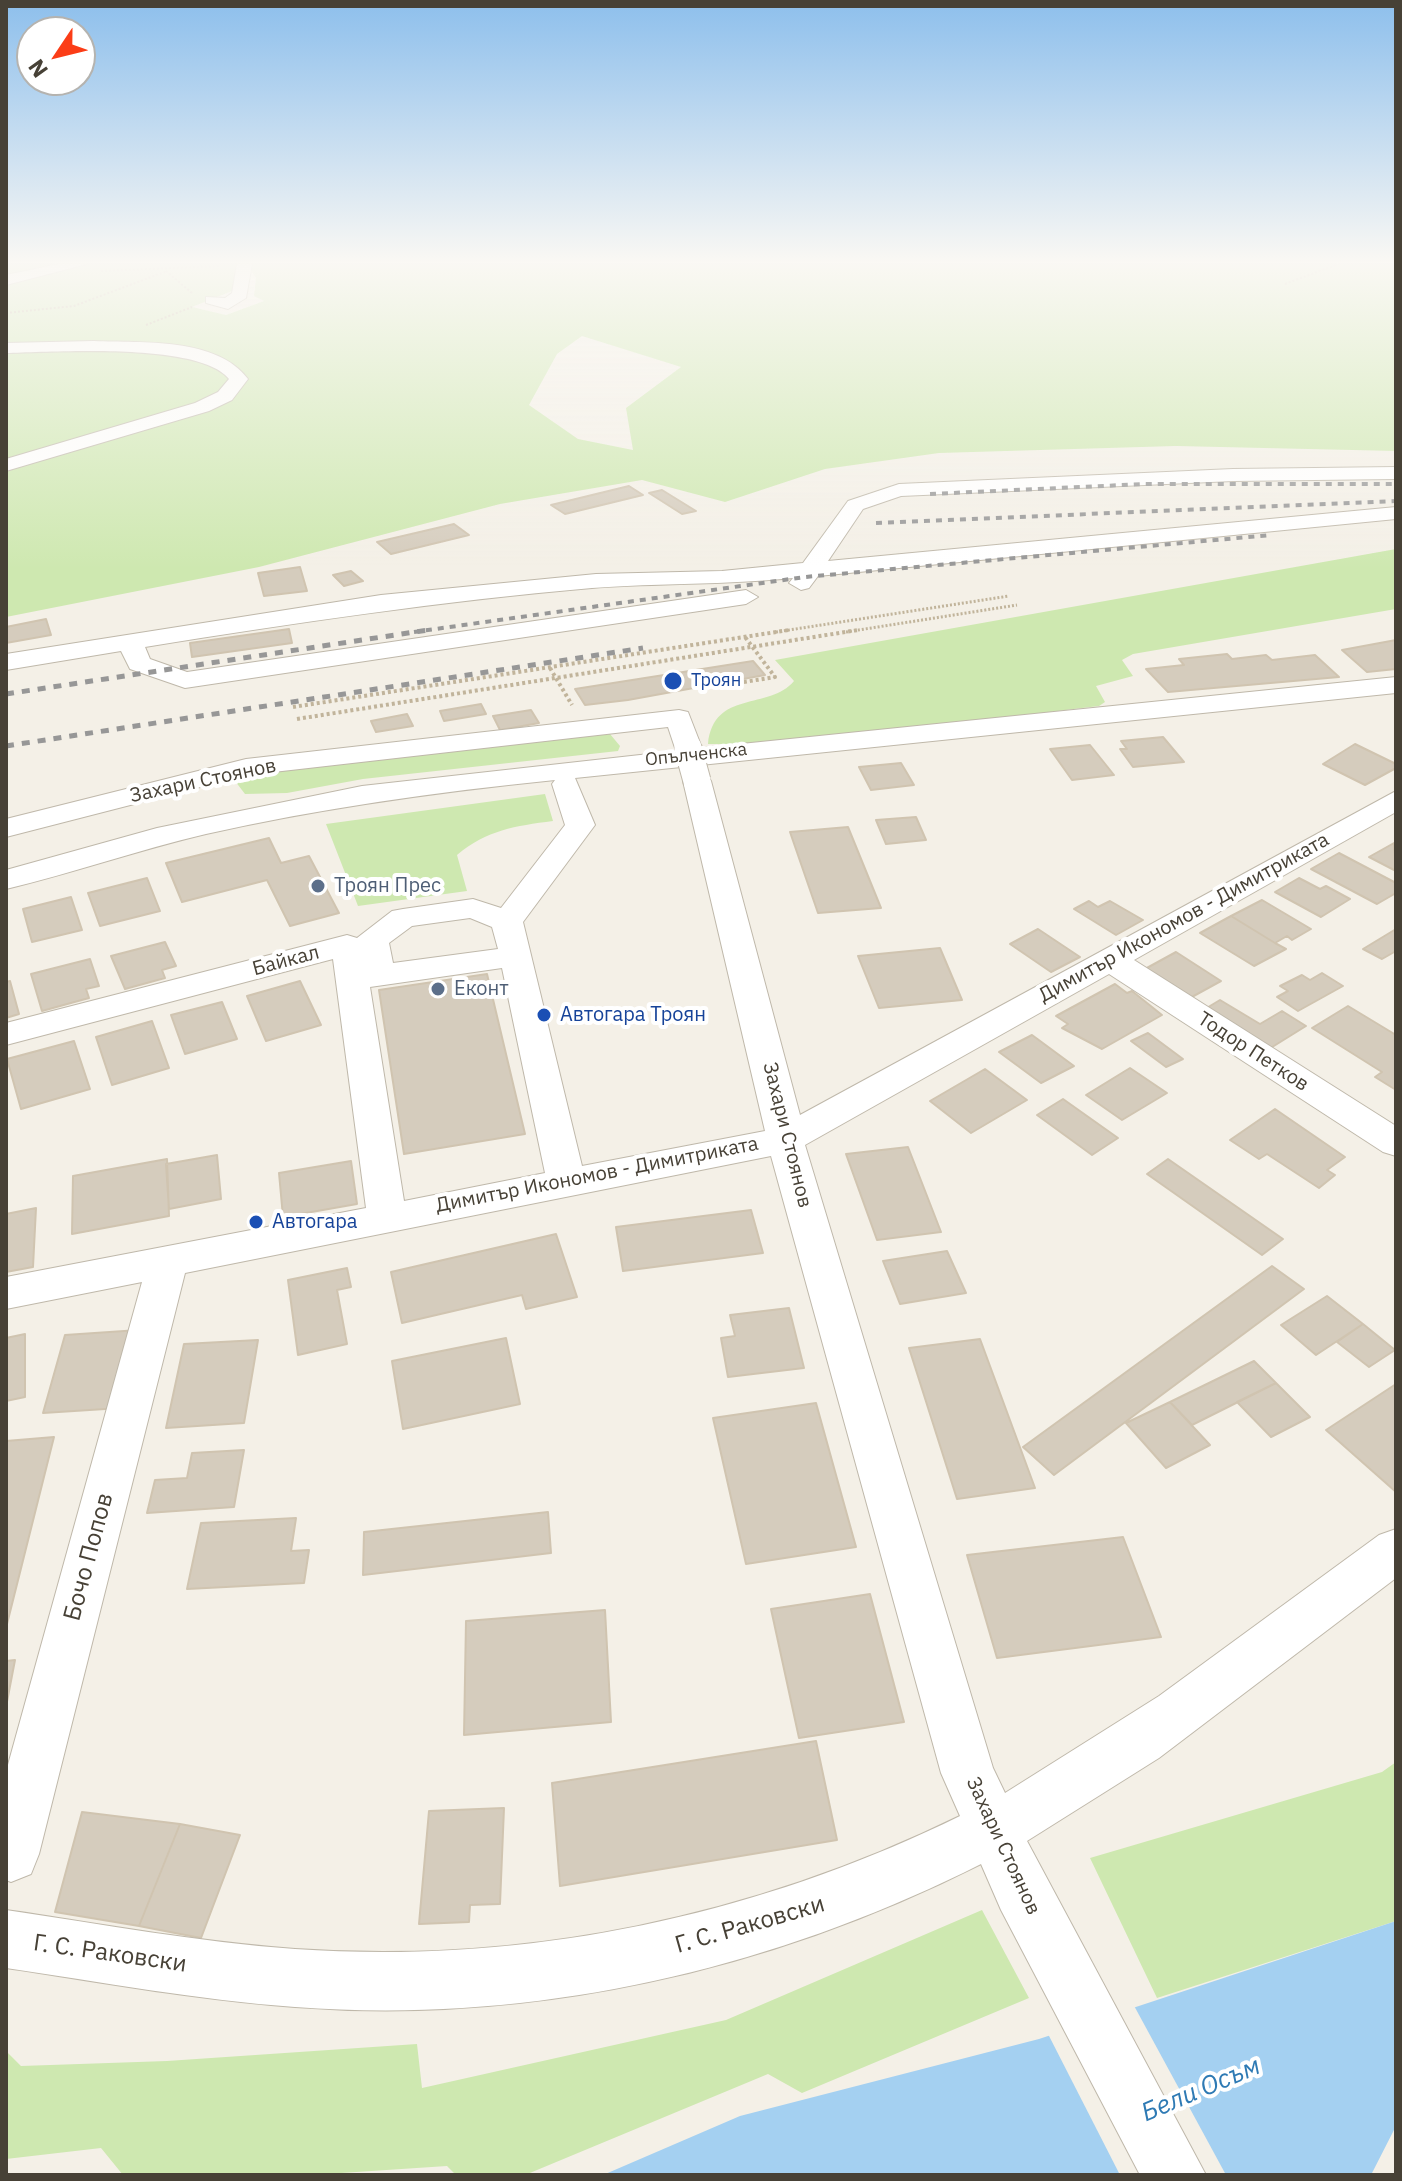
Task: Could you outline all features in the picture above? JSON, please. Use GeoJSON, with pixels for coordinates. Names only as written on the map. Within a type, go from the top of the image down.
{"type":"FeatureCollection","features":[{"type":"Feature","properties":{"kind":"street"},"geometry":{"type":"LineString","coordinates":[[6,465],[202,407],[225,396],[239,379],[231,366]]}},
{"type":"Feature","properties":{"kind":"street"},"geometry":{"type":"LineString","coordinates":[[130,641],[139,664],[185,680],[797,589],[859,504],[899,490],[1233,475],[1396,473]]}},
{"type":"Feature","properties":{"kind":"street"},"geometry":{"type":"LineString","coordinates":[[1233,475],[1396,512]]}},
{"type":"Feature","properties":{"kind":"street"},"geometry":{"type":"LineString","coordinates":[[859,504],[1175,491],[1300,490]]}},
{"type":"Feature","properties":{"kind":"street"},"geometry":{"type":"LineString","coordinates":[[6,662],[381,602],[596,581],[722,578],[1396,512]]}},
{"type":"Feature","properties":{"kind":"street","name":"Опълченска"},"geometry":{"type":"LineString","coordinates":[[6,880],[69,859],[221,824],[413,786],[1396,685]]}},
{"type":"Feature","properties":{"kind":"street","name":"Опълченска"},"geometry":{"type":"LineString","coordinates":[[6,887],[72,876],[340,814],[566,784],[1396,698]]}},
{"type":"Feature","properties":{"kind":"street","name":"Захари Стоянов"},"geometry":{"type":"LineString","coordinates":[[6,828],[246,767],[679,718],[781,1108],[785,1140],[968,1773],[991,1830],[1021,1890],[1174,2175]]}},
{"type":"Feature","properties":{"kind":"street"},"geometry":{"type":"LineString","coordinates":[[566,784],[580,825],[511,939],[366,977],[372,940],[403,918],[473,908],[511,939],[566,1181]]}},
{"type":"Feature","properties":{"kind":"street","name":"Димитър Икономов - Димитриката"},"geometry":{"type":"LineString","coordinates":[[6,1293],[785,1140],[1396,800]]}},
{"type":"Feature","properties":{"kind":"street","name":"Байкал"},"geometry":{"type":"LineString","coordinates":[[6,1034],[347,945],[366,977],[387,1216]]}},
{"type":"Feature","properties":{"kind":"street","name":"Тодор Петков"},"geometry":{"type":"LineString","coordinates":[[1111,960],[1396,1143]]}},
{"type":"Feature","properties":{"kind":"street","name":"Бочо Попов"},"geometry":{"type":"LineString","coordinates":[[11,1854],[168,1260]]}},
{"type":"Feature","properties":{"kind":"street","name":"Г. С. Раковски"},"geometry":{"type":"LineString","coordinates":[[6,1939],[300,1978],[403,1981],[506,1976],[608,1962],[726,1936],[810,1910],[904,1874],[991,1830],[1103,1765],[1396,1550]]}},
{"type":"Feature","properties":{"kind":"path"},"geometry":{"type":"LineString","coordinates":[[293,707],[1009,596]]}},
{"type":"Feature","properties":{"kind":"path"},"geometry":{"type":"LineString","coordinates":[[297,719],[1017,605]]}},
{"type":"Feature","properties":{"kind":"path"},"geometry":{"type":"LineString","coordinates":[[732,684],[775,677],[745,637]]}},
{"type":"Feature","properties":{"kind":"path"},"geometry":{"type":"LineString","coordinates":[[690,646],[697,656]]}},
{"type":"Feature","properties":{"kind":"path"},"geometry":{"type":"LineString","coordinates":[[649,652],[656,662]]}},
{"type":"Feature","properties":{"kind":"path"},"geometry":{"type":"LineString","coordinates":[[550,668],[587,730]]}},
{"type":"Feature","properties":{"kind":"green space"},"geometry":{"type":"Polygon","coordinates":[[[6,366],[551,366],[529,405],[578,439],[633,450],[626,408],[681,367],[677,366],[1396,366],[1396,451],[1176,446],[939,453],[825,469],[725,502],[642,480],[500,504],[259,567],[6,617],[6,366]]]}},
{"type":"Feature","properties":{"kind":"green space"},"geometry":{"type":"Polygon","coordinates":[[[1396,549],[1396,609],[1133,654],[1122,660],[1133,676],[1096,686],[1105,702],[1099,706],[855,737],[708,744],[712,727],[720,715],[744,703],[771,696],[794,681],[775,660],[1396,549]]]}},
{"type":"Feature","properties":{"kind":"green space"},"geometry":{"type":"Polygon","coordinates":[[[610,734],[620,746],[618,751],[363,779],[287,793],[245,794],[235,781],[251,771],[337,759],[610,734]]]}},
{"type":"Feature","properties":{"kind":"green space"},"geometry":{"type":"Polygon","coordinates":[[[545,794],[553,821],[502,830],[479,840],[457,855],[467,891],[358,906],[326,824],[545,794]]]}},
{"type":"Feature","properties":{"kind":"green space"},"geometry":{"type":"Polygon","coordinates":[[[1396,1762],[1396,1921],[1157,1998],[1090,1858],[1382,1772],[1396,1762]]]}},
{"type":"Feature","properties":{"kind":"green space"},"geometry":{"type":"Polygon","coordinates":[[[982,1910],[1029,1998],[802,2093],[768,2074],[525,2175],[456,2175],[447,2166],[311,2175],[123,2175],[101,2148],[6,2159],[6,2051],[21,2066],[167,2061],[417,2044],[422,2088],[726,2020],[982,1910]]]}},
{"type":"Feature","properties":{"kind":"water","name":"Бели Осъм"},"geometry":{"type":"Polygon","coordinates":[[[1396,1921],[1396,2126],[1371,2175],[603,2175],[740,2116],[1039,2039],[1396,1921]]]}},
{"type":"Feature","properties":{"kind":"pier"},"geometry":{"type":"Polygon","coordinates":[[[1132,2002],[1226,2175],[1120,2175],[1047,2032],[1132,2002]]]}},
{"type":"Feature","properties":{"kind":"building"},"geometry":{"type":"Polygon","coordinates":[[[629,486],[643,495],[565,514],[551,505],[629,486]]]}},
{"type":"Feature","properties":{"kind":"building"},"geometry":{"type":"Polygon","coordinates":[[[662,490],[696,511],[682,514],[649,493],[662,490]]]}},
{"type":"Feature","properties":{"kind":"building"},"geometry":{"type":"Polygon","coordinates":[[[454,524],[469,535],[391,554],[377,542],[454,524]]]}},
{"type":"Feature","properties":{"kind":"building"},"geometry":{"type":"Polygon","coordinates":[[[300,567],[307,591],[264,596],[258,573],[300,567]]]}},
{"type":"Feature","properties":{"kind":"building"},"geometry":{"type":"Polygon","coordinates":[[[351,571],[363,581],[344,586],[333,575],[351,571]]]}},
{"type":"Feature","properties":{"kind":"building"},"geometry":{"type":"Polygon","coordinates":[[[46,619],[51,635],[6,643],[6,627],[46,619]]]}},
{"type":"Feature","properties":{"kind":"building"},"geometry":{"type":"Polygon","coordinates":[[[289,629],[292,643],[192,657],[190,643],[289,629]]]}},
{"type":"Feature","properties":{"kind":"building"},"geometry":{"type":"Polygon","coordinates":[[[1396,640],[1396,669],[1367,672],[1342,650],[1396,640]]]}},
{"type":"Feature","properties":{"kind":"building"},"geometry":{"type":"Polygon","coordinates":[[[1227,654],[1232,659],[1266,655],[1272,660],[1315,655],[1339,677],[1168,692],[1146,669],[1184,665],[1179,659],[1227,654]]]}},
{"type":"Feature","properties":{"kind":"building"},"geometry":{"type":"Polygon","coordinates":[[[753,661],[765,675],[628,700],[585,705],[575,689],[753,661]]]}},
{"type":"Feature","properties":{"kind":"building"},"geometry":{"type":"Polygon","coordinates":[[[481,704],[486,714],[444,721],[440,711],[481,704]]]}},
{"type":"Feature","properties":{"kind":"building"},"geometry":{"type":"Polygon","coordinates":[[[531,710],[539,723],[500,730],[493,716],[531,710]]]}},
{"type":"Feature","properties":{"kind":"building"},"geometry":{"type":"Polygon","coordinates":[[[407,714],[413,726],[376,732],[371,721],[407,714]]]}},
{"type":"Feature","properties":{"kind":"building"},"geometry":{"type":"Polygon","coordinates":[[[1163,737],[1184,762],[1133,767],[1120,749],[1127,749],[1121,741],[1163,737]]]}},
{"type":"Feature","properties":{"kind":"building"},"geometry":{"type":"Polygon","coordinates":[[[1355,744],[1396,764],[1396,768],[1365,785],[1323,764],[1355,744]]]}},
{"type":"Feature","properties":{"kind":"building"},"geometry":{"type":"Polygon","coordinates":[[[1090,745],[1114,775],[1072,780],[1050,749],[1090,745]]]}},
{"type":"Feature","properties":{"kind":"building"},"geometry":{"type":"Polygon","coordinates":[[[901,763],[914,785],[871,790],[859,767],[901,763]]]}},
{"type":"Feature","properties":{"kind":"building"},"geometry":{"type":"Polygon","coordinates":[[[916,817],[926,840],[886,844],[876,820],[916,817]]]}},
{"type":"Feature","properties":{"kind":"building"},"geometry":{"type":"Polygon","coordinates":[[[848,827],[881,908],[818,913],[790,832],[848,827]]]}},
{"type":"Feature","properties":{"kind":"building"},"geometry":{"type":"Polygon","coordinates":[[[269,838],[281,863],[309,856],[339,913],[290,926],[267,880],[182,902],[166,863],[269,838]]]}},
{"type":"Feature","properties":{"kind":"building"},"geometry":{"type":"Polygon","coordinates":[[[1394,843],[1396,871],[1369,857],[1394,843]]]}},
{"type":"Feature","properties":{"kind":"building"},"geometry":{"type":"Polygon","coordinates":[[[1339,853],[1396,883],[1396,893],[1377,904],[1311,869],[1339,853]]]}},
{"type":"Feature","properties":{"kind":"building"},"geometry":{"type":"Polygon","coordinates":[[[147,878],[160,911],[100,926],[88,893],[147,878]]]}},
{"type":"Feature","properties":{"kind":"building"},"geometry":{"type":"Polygon","coordinates":[[[1299,878],[1320,889],[1326,886],[1350,899],[1321,917],[1275,892],[1299,878]]]}},
{"type":"Feature","properties":{"kind":"building"},"geometry":{"type":"Polygon","coordinates":[[[71,897],[82,930],[32,942],[23,909],[71,897]]]}},
{"type":"Feature","properties":{"kind":"building"},"geometry":{"type":"Polygon","coordinates":[[[1262,900],[1311,929],[1292,940],[1287,936],[1275,943],[1231,916],[1262,900]]]}},
{"type":"Feature","properties":{"kind":"building"},"geometry":{"type":"Polygon","coordinates":[[[1089,901],[1098,907],[1110,901],[1143,920],[1116,935],[1074,909],[1089,901]]]}},
{"type":"Feature","properties":{"kind":"building"},"geometry":{"type":"Polygon","coordinates":[[[1231,916],[1286,949],[1254,966],[1200,933],[1231,916]]]}},
{"type":"Feature","properties":{"kind":"building"},"geometry":{"type":"Polygon","coordinates":[[[1038,929],[1080,957],[1051,972],[1010,944],[1038,929]]]}},
{"type":"Feature","properties":{"kind":"building"},"geometry":{"type":"Polygon","coordinates":[[[1396,929],[1396,951],[1382,959],[1363,949],[1396,929]]]}},
{"type":"Feature","properties":{"kind":"building"},"geometry":{"type":"Polygon","coordinates":[[[165,942],[176,966],[162,970],[165,978],[125,989],[111,956],[165,942]]]}},
{"type":"Feature","properties":{"kind":"building"},"geometry":{"type":"Polygon","coordinates":[[[940,948],[962,1000],[879,1008],[858,956],[940,948]]]}},
{"type":"Feature","properties":{"kind":"building"},"geometry":{"type":"Polygon","coordinates":[[[1176,952],[1221,981],[1190,998],[1145,969],[1176,952]]]}},
{"type":"Feature","properties":{"kind":"building"},"geometry":{"type":"Polygon","coordinates":[[[90,959],[99,986],[86,989],[89,998],[42,1011],[31,974],[90,959]]]}},
{"type":"Feature","properties":{"kind":"building"},"geometry":{"type":"Polygon","coordinates":[[[1322,973],[1343,986],[1298,1011],[1277,997],[1288,991],[1280,986],[1302,975],[1310,980],[1322,973]]]}},
{"type":"Feature","properties":{"kind":"building"},"geometry":{"type":"Polygon","coordinates":[[[487,974],[525,1134],[404,1154],[379,990],[487,974]]]}},
{"type":"Feature","properties":{"kind":"building"},"geometry":{"type":"Polygon","coordinates":[[[10,981],[19,1014],[6,1018],[6,982],[10,981]]]}},
{"type":"Feature","properties":{"kind":"building"},"geometry":{"type":"Polygon","coordinates":[[[300,981],[321,1025],[266,1041],[247,996],[300,981]]]}},
{"type":"Feature","properties":{"kind":"building"},"geometry":{"type":"Polygon","coordinates":[[[1115,984],[1127,993],[1132,991],[1162,1015],[1102,1049],[1062,1028],[1068,1024],[1056,1016],[1115,984]]]}},
{"type":"Feature","properties":{"kind":"building"},"geometry":{"type":"Polygon","coordinates":[[[1220,1000],[1260,1024],[1282,1011],[1306,1026],[1269,1049],[1205,1009],[1220,1000]]]}},
{"type":"Feature","properties":{"kind":"building"},"geometry":{"type":"Polygon","coordinates":[[[222,1002],[237,1039],[185,1054],[171,1015],[222,1002]]]}},
{"type":"Feature","properties":{"kind":"building"},"geometry":{"type":"Polygon","coordinates":[[[1348,1006],[1396,1035],[1396,1090],[1375,1077],[1382,1072],[1312,1028],[1348,1006]]]}},
{"type":"Feature","properties":{"kind":"building"},"geometry":{"type":"Polygon","coordinates":[[[152,1021],[169,1068],[112,1085],[96,1037],[152,1021]]]}},
{"type":"Feature","properties":{"kind":"building"},"geometry":{"type":"Polygon","coordinates":[[[1148,1033],[1183,1059],[1166,1067],[1131,1041],[1148,1033]]]}},
{"type":"Feature","properties":{"kind":"building"},"geometry":{"type":"Polygon","coordinates":[[[1032,1035],[1074,1066],[1041,1083],[999,1052],[1032,1035]]]}},
{"type":"Feature","properties":{"kind":"building"},"geometry":{"type":"Polygon","coordinates":[[[74,1041],[90,1089],[21,1109],[7,1059],[74,1041]]]}},
{"type":"Feature","properties":{"kind":"building"},"geometry":{"type":"Polygon","coordinates":[[[1130,1068],[1167,1093],[1122,1120],[1086,1095],[1130,1068]]]}},
{"type":"Feature","properties":{"kind":"building"},"geometry":{"type":"Polygon","coordinates":[[[985,1069],[1027,1100],[971,1133],[930,1101],[985,1069]]]}},
{"type":"Feature","properties":{"kind":"building"},"geometry":{"type":"Polygon","coordinates":[[[1063,1099],[1118,1138],[1092,1155],[1037,1115],[1063,1099]]]}},
{"type":"Feature","properties":{"kind":"building"},"geometry":{"type":"Polygon","coordinates":[[[1275,1109],[1345,1157],[1327,1170],[1335,1175],[1319,1188],[1267,1154],[1259,1159],[1230,1140],[1275,1109]]]}},
{"type":"Feature","properties":{"kind":"building"},"geometry":{"type":"Polygon","coordinates":[[[908,1147],[941,1232],[877,1240],[846,1154],[908,1147]]]}},
{"type":"Feature","properties":{"kind":"building"},"geometry":{"type":"Polygon","coordinates":[[[217,1155],[221,1199],[169,1209],[166,1164],[217,1155]]]}},
{"type":"Feature","properties":{"kind":"building"},"geometry":{"type":"Polygon","coordinates":[[[167,1159],[169,1216],[72,1234],[73,1176],[167,1159]]]}},
{"type":"Feature","properties":{"kind":"building"},"geometry":{"type":"Polygon","coordinates":[[[1168,1159],[1283,1239],[1262,1255],[1147,1174],[1168,1159]]]}},
{"type":"Feature","properties":{"kind":"building"},"geometry":{"type":"Polygon","coordinates":[[[351,1161],[357,1204],[283,1217],[279,1173],[351,1161]]]}},
{"type":"Feature","properties":{"kind":"building"},"geometry":{"type":"Polygon","coordinates":[[[36,1208],[33,1267],[6,1272],[6,1214],[36,1208]]]}},
{"type":"Feature","properties":{"kind":"building"},"geometry":{"type":"Polygon","coordinates":[[[751,1210],[763,1253],[623,1271],[616,1227],[751,1210]]]}},
{"type":"Feature","properties":{"kind":"building"},"geometry":{"type":"Polygon","coordinates":[[[556,1234],[577,1297],[526,1309],[522,1295],[402,1323],[391,1272],[556,1234]]]}},
{"type":"Feature","properties":{"kind":"building"},"geometry":{"type":"Polygon","coordinates":[[[947,1251],[966,1293],[900,1304],[883,1261],[947,1251]]]}},
{"type":"Feature","properties":{"kind":"building"},"geometry":{"type":"Polygon","coordinates":[[[1272,1266],[1304,1289],[1054,1475],[1023,1447],[1272,1266]]]}},
{"type":"Feature","properties":{"kind":"building"},"geometry":{"type":"Polygon","coordinates":[[[347,1268],[351,1287],[337,1290],[347,1344],[298,1355],[288,1280],[347,1268]]]}},
{"type":"Feature","properties":{"kind":"building"},"geometry":{"type":"Polygon","coordinates":[[[1327,1296],[1363,1324],[1316,1355],[1281,1325],[1327,1296]]]}},
{"type":"Feature","properties":{"kind":"building"},"geometry":{"type":"Polygon","coordinates":[[[789,1308],[804,1368],[728,1377],[721,1338],[735,1336],[730,1315],[789,1308]]]}},
{"type":"Feature","properties":{"kind":"building"},"geometry":{"type":"Polygon","coordinates":[[[1363,1324],[1395,1350],[1369,1367],[1337,1342],[1363,1324]]]}},
{"type":"Feature","properties":{"kind":"building"},"geometry":{"type":"Polygon","coordinates":[[[139,1330],[121,1408],[43,1413],[65,1335],[139,1330]]]}},
{"type":"Feature","properties":{"kind":"building"},"geometry":{"type":"Polygon","coordinates":[[[25,1334],[25,1397],[6,1401],[6,1338],[25,1334]]]}},
{"type":"Feature","properties":{"kind":"building"},"geometry":{"type":"Polygon","coordinates":[[[506,1338],[520,1404],[403,1429],[392,1361],[506,1338]]]}},
{"type":"Feature","properties":{"kind":"building"},"geometry":{"type":"Polygon","coordinates":[[[980,1339],[1035,1488],[957,1499],[909,1348],[980,1339]]]}},
{"type":"Feature","properties":{"kind":"building"},"geometry":{"type":"Polygon","coordinates":[[[258,1340],[244,1423],[166,1428],[184,1344],[258,1340]]]}},
{"type":"Feature","properties":{"kind":"building"},"geometry":{"type":"Polygon","coordinates":[[[1254,1361],[1276,1383],[1192,1425],[1170,1402],[1254,1361]]]}},
{"type":"Feature","properties":{"kind":"building"},"geometry":{"type":"Polygon","coordinates":[[[1276,1383],[1310,1417],[1271,1437],[1237,1402],[1276,1383]]]}},
{"type":"Feature","properties":{"kind":"building"},"geometry":{"type":"Polygon","coordinates":[[[1396,1384],[1396,1492],[1326,1430],[1396,1384]]]}},
{"type":"Feature","properties":{"kind":"building"},"geometry":{"type":"Polygon","coordinates":[[[1170,1402],[1210,1445],[1166,1468],[1126,1423],[1170,1402]]]}},
{"type":"Feature","properties":{"kind":"building"},"geometry":{"type":"Polygon","coordinates":[[[816,1403],[856,1547],[746,1564],[713,1418],[816,1403]]]}},
{"type":"Feature","properties":{"kind":"building"},"geometry":{"type":"Polygon","coordinates":[[[54,1437],[7,1624],[6,1624],[6,1441],[54,1437]]]}},
{"type":"Feature","properties":{"kind":"building"},"geometry":{"type":"Polygon","coordinates":[[[244,1450],[234,1507],[147,1513],[155,1480],[187,1478],[192,1453],[244,1450]]]}},
{"type":"Feature","properties":{"kind":"building"},"geometry":{"type":"Polygon","coordinates":[[[548,1512],[551,1553],[363,1575],[364,1532],[548,1512]]]}},
{"type":"Feature","properties":{"kind":"building"},"geometry":{"type":"Polygon","coordinates":[[[296,1518],[291,1551],[309,1550],[304,1583],[187,1589],[201,1523],[296,1518]]]}},
{"type":"Feature","properties":{"kind":"building"},"geometry":{"type":"Polygon","coordinates":[[[1123,1537],[1161,1637],[997,1658],[967,1555],[1123,1537]]]}},
{"type":"Feature","properties":{"kind":"building"},"geometry":{"type":"Polygon","coordinates":[[[870,1594],[904,1722],[799,1738],[771,1609],[870,1594]]]}},
{"type":"Feature","properties":{"kind":"building"},"geometry":{"type":"Polygon","coordinates":[[[605,1610],[611,1722],[464,1735],[466,1621],[605,1610]]]}},
{"type":"Feature","properties":{"kind":"building"},"geometry":{"type":"Polygon","coordinates":[[[15,1660],[6,1707],[6,1661],[15,1660]]]}},
{"type":"Feature","properties":{"kind":"building"},"geometry":{"type":"Polygon","coordinates":[[[816,1741],[837,1840],[560,1886],[552,1783],[816,1741]]]}},
{"type":"Feature","properties":{"kind":"building"},"geometry":{"type":"Polygon","coordinates":[[[504,1808],[500,1904],[470,1905],[469,1922],[419,1924],[429,1811],[504,1808]]]}},
{"type":"Feature","properties":{"kind":"building"},"geometry":{"type":"Polygon","coordinates":[[[82,1812],[180,1824],[139,1926],[55,1912],[82,1812]]]}},
{"type":"Feature","properties":{"kind":"building"},"geometry":{"type":"Polygon","coordinates":[[[180,1824],[240,1835],[201,1938],[139,1926],[180,1824]]]}},
{"type":"Feature","properties":{"kind":"railway"},"geometry":{"type":"LineString","coordinates":[[930,494],[1145,484],[1396,484]]}},
{"type":"Feature","properties":{"kind":"railway"},"geometry":{"type":"LineString","coordinates":[[876,523],[1396,501]]}},
{"type":"Feature","properties":{"kind":"railway"},"geometry":{"type":"LineString","coordinates":[[425,630],[805,577],[1271,535]]}},
{"type":"Feature","properties":{"kind":"railway"},"geometry":{"type":"LineString","coordinates":[[6,694],[425,630]]}},
{"type":"Feature","properties":{"kind":"railway"},"geometry":{"type":"LineString","coordinates":[[414,632],[425,630]]}},
{"type":"Feature","properties":{"kind":"railway"},"geometry":{"type":"LineString","coordinates":[[6,746],[643,648]]}},
{"type":"Feature","properties":{"kind":"place","name":"Троян"},"geometry":{"type":"Point","coordinates":[673,681]}},
{"type":"Feature","properties":{"kind":"place","name":"Троян Прес"},"geometry":{"type":"Point","coordinates":[318,886]}},
{"type":"Feature","properties":{"kind":"place","name":"Еконт"},"geometry":{"type":"Point","coordinates":[438,989]}},
{"type":"Feature","properties":{"kind":"place","name":"Автогара Троян"},"geometry":{"type":"Point","coordinates":[544,1015]}},
{"type":"Feature","properties":{"kind":"place","name":"Автогара"},"geometry":{"type":"Point","coordinates":[256,1222]}}]}
